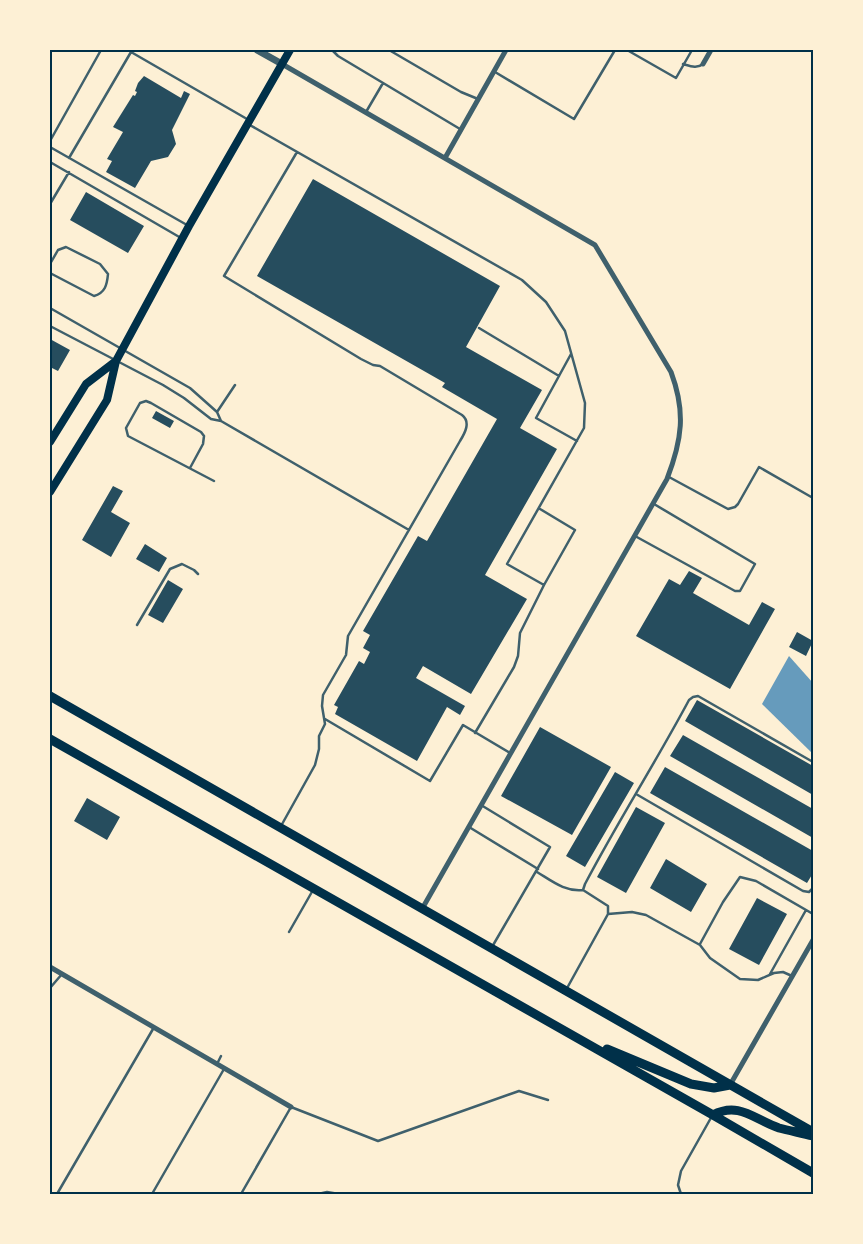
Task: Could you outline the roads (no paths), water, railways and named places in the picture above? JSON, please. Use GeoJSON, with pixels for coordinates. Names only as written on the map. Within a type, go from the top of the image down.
{"type":"FeatureCollection","features":[{"type":"Feature","properties":{"kind":"highway"},"geometry":{"type":"LineString","coordinates":[[50,696],[813,1132]]}},
{"type":"Feature","properties":{"kind":"highway"},"geometry":{"type":"LineString","coordinates":[[50,739],[577,1037],[813,1174]]}},
{"type":"Feature","properties":{"kind":"highway"},"geometry":{"type":"LineString","coordinates":[[577,1037],[690,1084],[714,1088],[730,1085]]}},
{"type":"Feature","properties":{"kind":"highway"},"geometry":{"type":"LineString","coordinates":[[713,1115],[722,1110],[743,1111],[777,1127],[813,1136]]}},
{"type":"Feature","properties":{"kind":"main road"},"geometry":{"type":"LineString","coordinates":[[50,492],[107,400],[116,361],[122,349],[189,226],[290,50]]}},
{"type":"Feature","properties":{"kind":"main road"},"geometry":{"type":"LineString","coordinates":[[50,442],[53,431],[86,384],[116,361]]}},
{"type":"Feature","properties":{"kind":"street"},"geometry":{"type":"LineString","coordinates":[[256,50],[595,245],[671,372],[676,385],[681,414],[680,441],[668,476],[422,909]]}},
{"type":"Feature","properties":{"kind":"street"},"geometry":{"type":"LineString","coordinates":[[445,158],[506,50]]}},
{"type":"Feature","properties":{"kind":"street"},"geometry":{"type":"LineString","coordinates":[[703,64],[711,50]]}},
{"type":"Feature","properties":{"kind":"street"},"geometry":{"type":"LineString","coordinates":[[730,1085],[813,940]]}},
{"type":"Feature","properties":{"kind":"street"},"geometry":{"type":"LineString","coordinates":[[50,967],[291,1107]]}},
{"type":"Feature","properties":{"kind":"lane"},"geometry":{"type":"LineString","coordinates":[[50,141],[101,50]]}},
{"type":"Feature","properties":{"kind":"lane"},"geometry":{"type":"LineString","coordinates":[[332,50],[338,56],[460,130]]}},
{"type":"Feature","properties":{"kind":"lane"},"geometry":{"type":"LineString","coordinates":[[389,50],[461,92],[478,99]]}},
{"type":"Feature","properties":{"kind":"lane"},"geometry":{"type":"LineString","coordinates":[[494,72],[574,118],[615,50]]}},
{"type":"Feature","properties":{"kind":"lane"},"geometry":{"type":"LineString","coordinates":[[627,50],[676,78],[692,50]]}},
{"type":"Feature","properties":{"kind":"lane"},"geometry":{"type":"LineString","coordinates":[[69,158],[131,51],[296,152],[522,280],[546,302],[565,331],[585,403],[584,428],[540,509],[507,564],[544,585]]}},
{"type":"Feature","properties":{"kind":"lane"},"geometry":{"type":"LineString","coordinates":[[683,64],[695,66],[703,64]]}},
{"type":"Feature","properties":{"kind":"lane"},"geometry":{"type":"LineString","coordinates":[[366,112],[383,83]]}},
{"type":"Feature","properties":{"kind":"lane"},"geometry":{"type":"LineString","coordinates":[[50,147],[189,226]]}},
{"type":"Feature","properties":{"kind":"lane"},"geometry":{"type":"LineString","coordinates":[[280,828],[311,774],[317,756],[319,736],[325,724],[322,706],[323,695],[346,655],[348,636],[466,431],[467,424],[465,418],[380,366],[373,365],[224,276],[296,152]]}},
{"type":"Feature","properties":{"kind":"lane"},"geometry":{"type":"LineString","coordinates":[[50,162],[182,239]]}},
{"type":"Feature","properties":{"kind":"lane"},"geometry":{"type":"LineString","coordinates":[[50,204],[68,172]]}},
{"type":"Feature","properties":{"kind":"lane"},"geometry":{"type":"LineString","coordinates":[[50,264],[58,250],[66,247],[100,264],[108,274],[106,286],[100,294],[94,296],[50,273]]}},
{"type":"Feature","properties":{"kind":"lane"},"geometry":{"type":"LineString","coordinates":[[50,308],[190,388],[217,412],[221,421]]}},
{"type":"Feature","properties":{"kind":"lane"},"geometry":{"type":"LineString","coordinates":[[50,326],[184,398],[211,420],[221,421],[409,530]]}},
{"type":"Feature","properties":{"kind":"lane"},"geometry":{"type":"LineString","coordinates":[[479,328],[559,376]]}},
{"type":"Feature","properties":{"kind":"lane"},"geometry":{"type":"LineString","coordinates":[[571,354],[536,418],[577,441]]}},
{"type":"Feature","properties":{"kind":"lane"},"geometry":{"type":"LineString","coordinates":[[217,412],[235,385]]}},
{"type":"Feature","properties":{"kind":"lane"},"geometry":{"type":"LineString","coordinates":[[190,468],[203,444],[204,436],[201,432],[151,403],[140,403],[126,428],[128,436],[214,481]]}},
{"type":"Feature","properties":{"kind":"lane"},"geometry":{"type":"LineString","coordinates":[[668,476],[728,509],[732,509],[738,504],[759,467],[813,498]]}},
{"type":"Feature","properties":{"kind":"lane"},"geometry":{"type":"LineString","coordinates":[[634,536],[735,591],[740,591],[744,587],[755,564],[653,504]]}},
{"type":"Feature","properties":{"kind":"lane"},"geometry":{"type":"LineString","coordinates":[[475,733],[514,667],[518,656],[520,632],[575,530],[540,509]]}},
{"type":"Feature","properties":{"kind":"lane"},"geometry":{"type":"LineString","coordinates":[[137,625],[170,570],[182,564],[198,574]]}},
{"type":"Feature","properties":{"kind":"lane"},"geometry":{"type":"LineString","coordinates":[[583,890],[584,884],[606,843],[689,700],[693,697],[698,696],[813,762]]}},
{"type":"Feature","properties":{"kind":"lane"},"geometry":{"type":"LineString","coordinates":[[325,719],[430,781],[463,725],[510,753]]}},
{"type":"Feature","properties":{"kind":"lane"},"geometry":{"type":"LineString","coordinates":[[636,794],[803,891],[809,892],[813,888]]}},
{"type":"Feature","properties":{"kind":"lane"},"geometry":{"type":"LineString","coordinates":[[481,804],[550,847],[492,949]]}},
{"type":"Feature","properties":{"kind":"lane"},"geometry":{"type":"LineString","coordinates":[[468,826],[561,887],[572,891],[583,890],[608,906],[608,914],[566,991]]}},
{"type":"Feature","properties":{"kind":"lane"},"geometry":{"type":"LineString","coordinates":[[700,945],[723,902],[740,877],[756,882],[813,914]]}},
{"type":"Feature","properties":{"kind":"lane"},"geometry":{"type":"LineString","coordinates":[[289,932],[314,888]]}},
{"type":"Feature","properties":{"kind":"lane"},"geometry":{"type":"LineString","coordinates":[[770,975],[806,910]]}},
{"type":"Feature","properties":{"kind":"lane"},"geometry":{"type":"LineString","coordinates":[[608,914],[632,912],[646,915],[700,945],[710,958],[740,979],[758,980],[783,972],[792,976]]}},
{"type":"Feature","properties":{"kind":"lane"},"geometry":{"type":"LineString","coordinates":[[50,988],[62,974]]}},
{"type":"Feature","properties":{"kind":"lane"},"geometry":{"type":"LineString","coordinates":[[57,1194],[154,1027]]}},
{"type":"Feature","properties":{"kind":"lane"},"geometry":{"type":"LineString","coordinates":[[217,1064],[222,1056]]}},
{"type":"Feature","properties":{"kind":"lane"},"geometry":{"type":"LineString","coordinates":[[152,1194],[225,1068]]}},
{"type":"Feature","properties":{"kind":"lane"},"geometry":{"type":"LineString","coordinates":[[241,1194],[291,1107],[378,1142],[519,1092],[548,1100]]}},
{"type":"Feature","properties":{"kind":"lane"},"geometry":{"type":"LineString","coordinates":[[681,1194],[678,1185],[681,1171],[713,1115]]}},
{"type":"Feature","properties":{"kind":"lane"},"geometry":{"type":"LineString","coordinates":[[318,1194],[327,1192],[339,1194]]}},
{"type":"Feature","properties":{"kind":"water"},"geometry":{"type":"Polygon","coordinates":[[[789,656],[813,683],[813,754],[762,704],[789,656]]]}}]}
